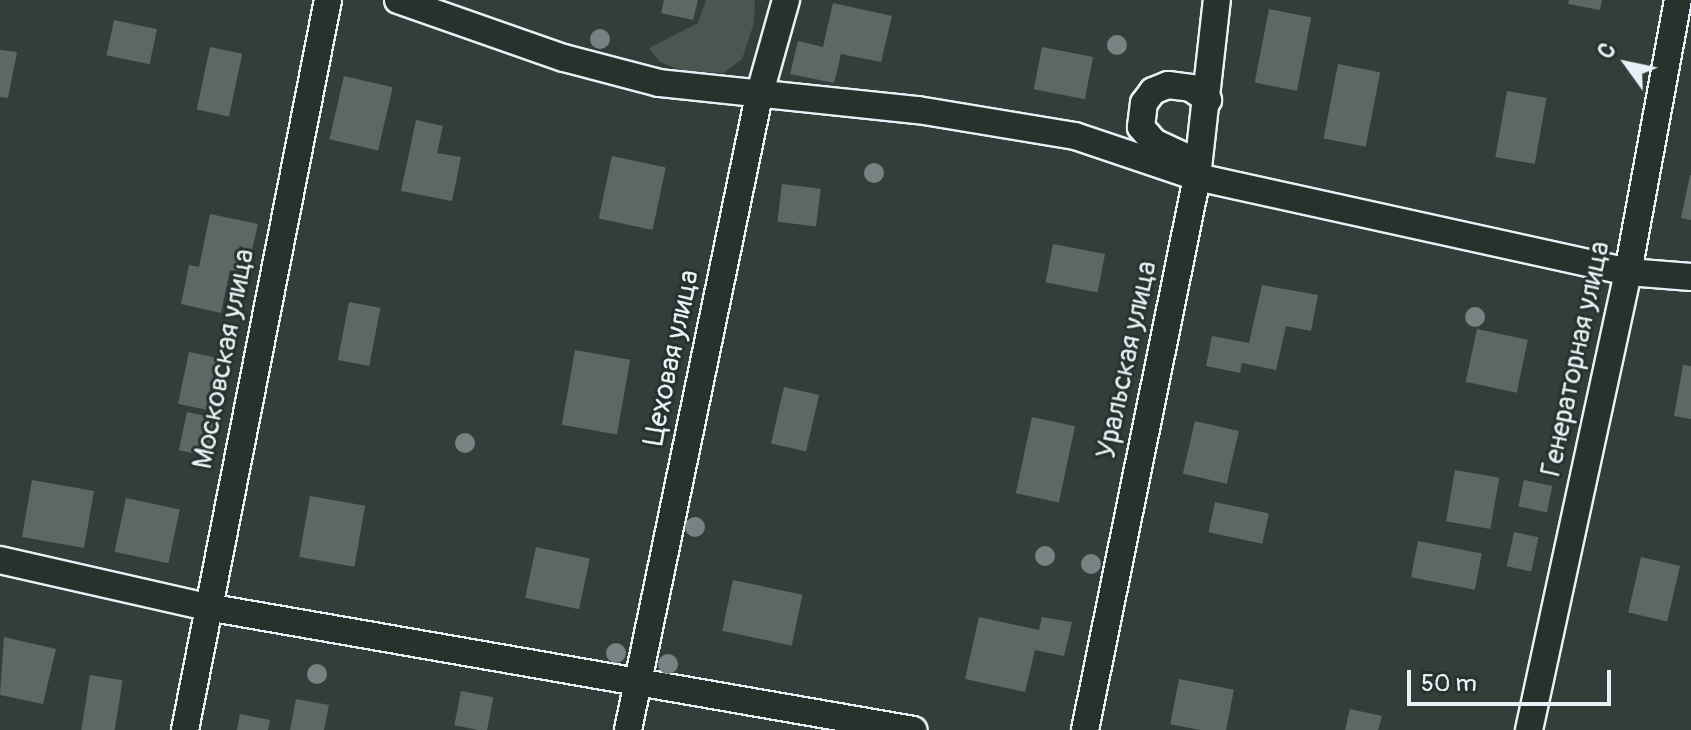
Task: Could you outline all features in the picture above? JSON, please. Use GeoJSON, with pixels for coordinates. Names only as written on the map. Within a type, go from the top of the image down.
{"type":"FeatureCollection","features":[{"type":"Feature","properties":{"kind":"street","name":"Московская улица"},"geometry":{"type":"LineString","coordinates":[[185,730],[328,0]]}},
{"type":"Feature","properties":{"kind":"street"},"geometry":{"type":"LineString","coordinates":[[398,0],[618,72],[759,96],[918,110],[1075,136],[1197,177],[1628,272],[1691,277]]}},
{"type":"Feature","properties":{"kind":"street","name":"Цеховая улица"},"geometry":{"type":"LineString","coordinates":[[628,730],[759,96],[786,0]]}},
{"type":"Feature","properties":{"kind":"street","name":"Уральская улица"},"geometry":{"type":"LineString","coordinates":[[1085,730],[1197,177],[1217,0]]}},
{"type":"Feature","properties":{"kind":"street","name":"Генераторная улица"},"geometry":{"type":"LineString","coordinates":[[1529,730],[1628,272],[1678,0]]}},
{"type":"Feature","properties":{"kind":"street"},"geometry":{"type":"LineString","coordinates":[[1197,177],[1196,162],[1154,142],[1141,127],[1141,115],[1153,91],[1168,85],[1191,88],[1208,100]]}},
{"type":"Feature","properties":{"kind":"street"},"geometry":{"type":"LineString","coordinates":[[0,560],[207,607],[637,679],[913,730]]}},
{"type":"Feature","properties":{"kind":"shaded area"},"geometry":{"type":"Polygon","coordinates":[[[706,0],[755,0],[754,23],[742,59],[723,73],[684,71],[660,62],[649,48],[698,23],[706,0]]]}},
{"type":"Feature","properties":{"kind":"building"},"geometry":{"type":"Polygon","coordinates":[[[664,0],[698,0],[693,20],[661,13],[664,0]]]}},
{"type":"Feature","properties":{"kind":"building"},"geometry":{"type":"Polygon","coordinates":[[[1569,0],[1602,0],[1600,10],[1568,4],[1569,0]]]}},
{"type":"Feature","properties":{"kind":"building"},"geometry":{"type":"Polygon","coordinates":[[[833,3],[892,16],[881,62],[841,54],[834,83],[790,74],[798,41],[823,47],[833,3]]]}},
{"type":"Feature","properties":{"kind":"building"},"geometry":{"type":"Polygon","coordinates":[[[1269,9],[1311,17],[1297,91],[1255,83],[1269,9]]]}},
{"type":"Feature","properties":{"kind":"building"},"geometry":{"type":"Polygon","coordinates":[[[114,20],[157,29],[150,64],[107,55],[114,20]]]}},
{"type":"Feature","properties":{"kind":"building"},"geometry":{"type":"Polygon","coordinates":[[[210,47],[242,54],[229,116],[197,110],[210,47]]]}},
{"type":"Feature","properties":{"kind":"building"},"geometry":{"type":"Polygon","coordinates":[[[1042,47],[1093,57],[1085,99],[1034,89],[1042,47]]]}},
{"type":"Feature","properties":{"kind":"building"},"geometry":{"type":"Polygon","coordinates":[[[0,50],[17,52],[8,98],[0,97],[0,50]]]}},
{"type":"Feature","properties":{"kind":"building"},"geometry":{"type":"Polygon","coordinates":[[[1338,64],[1380,72],[1366,147],[1323,139],[1338,64]]]}},
{"type":"Feature","properties":{"kind":"building"},"geometry":{"type":"Polygon","coordinates":[[[344,76],[393,87],[378,151],[329,139],[344,76]]]}},
{"type":"Feature","properties":{"kind":"building"},"geometry":{"type":"Polygon","coordinates":[[[1507,91],[1546,98],[1535,164],[1495,157],[1507,91]]]}},
{"type":"Feature","properties":{"kind":"building"},"geometry":{"type":"Polygon","coordinates":[[[416,120],[443,126],[437,153],[461,157],[452,201],[401,191],[416,120]]]}},
{"type":"Feature","properties":{"kind":"building"},"geometry":{"type":"Polygon","coordinates":[[[612,156],[666,167],[652,230],[599,219],[612,156]]]}},
{"type":"Feature","properties":{"kind":"building"},"geometry":{"type":"Polygon","coordinates":[[[1691,175],[1691,220],[1681,218],[1691,175]]]}},
{"type":"Feature","properties":{"kind":"building"},"geometry":{"type":"Polygon","coordinates":[[[782,184],[821,189],[816,226],[777,222],[782,184]]]}},
{"type":"Feature","properties":{"kind":"building"},"geometry":{"type":"Polygon","coordinates":[[[210,214],[258,224],[247,273],[230,270],[221,313],[181,304],[189,265],[199,267],[210,214]]]}},
{"type":"Feature","properties":{"kind":"building"},"geometry":{"type":"Polygon","coordinates":[[[1053,244],[1105,254],[1098,292],[1046,282],[1053,244]]]}},
{"type":"Feature","properties":{"kind":"building"},"geometry":{"type":"Polygon","coordinates":[[[1262,285],[1318,295],[1311,331],[1286,326],[1276,370],[1242,363],[1240,373],[1206,366],[1212,336],[1249,343],[1262,285]]]}},
{"type":"Feature","properties":{"kind":"building"},"geometry":{"type":"Polygon","coordinates":[[[349,302],[380,308],[369,366],[338,360],[349,302]]]}},
{"type":"Feature","properties":{"kind":"building"},"geometry":{"type":"Polygon","coordinates":[[[1477,329],[1528,340],[1517,393],[1466,382],[1477,329]]]}},
{"type":"Feature","properties":{"kind":"building"},"geometry":{"type":"Polygon","coordinates":[[[575,350],[630,360],[617,435],[562,425],[575,350]]]}},
{"type":"Feature","properties":{"kind":"building"},"geometry":{"type":"Polygon","coordinates":[[[189,352],[217,358],[206,410],[178,404],[189,352]]]}},
{"type":"Feature","properties":{"kind":"building"},"geometry":{"type":"Polygon","coordinates":[[[1683,365],[1691,366],[1691,419],[1674,416],[1683,365]]]}},
{"type":"Feature","properties":{"kind":"building"},"geometry":{"type":"Polygon","coordinates":[[[784,387],[819,395],[806,452],[771,444],[784,387]]]}},
{"type":"Feature","properties":{"kind":"building"},"geometry":{"type":"Polygon","coordinates":[[[187,412],[220,419],[212,457],[179,450],[187,412]]]}},
{"type":"Feature","properties":{"kind":"building"},"geometry":{"type":"Polygon","coordinates":[[[1032,417],[1075,426],[1059,502],[1016,493],[1032,417]]]}},
{"type":"Feature","properties":{"kind":"building"},"geometry":{"type":"Polygon","coordinates":[[[1195,421],[1239,431],[1227,484],[1183,474],[1195,421]]]}},
{"type":"Feature","properties":{"kind":"building"},"geometry":{"type":"Polygon","coordinates":[[[1455,470],[1499,478],[1490,529],[1446,521],[1455,470]]]}},
{"type":"Feature","properties":{"kind":"building"},"geometry":{"type":"Polygon","coordinates":[[[32,480],[94,491],[84,548],[22,537],[32,480]]]}},
{"type":"Feature","properties":{"kind":"building"},"geometry":{"type":"Polygon","coordinates":[[[1524,480],[1552,486],[1547,512],[1518,506],[1524,480]]]}},
{"type":"Feature","properties":{"kind":"building"},"geometry":{"type":"Polygon","coordinates":[[[310,496],[365,506],[354,567],[299,557],[310,496]]]}},
{"type":"Feature","properties":{"kind":"building"},"geometry":{"type":"Polygon","coordinates":[[[126,498],[180,509],[168,563],[115,552],[126,498]]]}},
{"type":"Feature","properties":{"kind":"building"},"geometry":{"type":"Polygon","coordinates":[[[1215,502],[1269,513],[1262,544],[1209,532],[1215,502]]]}},
{"type":"Feature","properties":{"kind":"building"},"geometry":{"type":"Polygon","coordinates":[[[1514,532],[1538,537],[1531,571],[1507,566],[1514,532]]]}},
{"type":"Feature","properties":{"kind":"building"},"geometry":{"type":"Polygon","coordinates":[[[1418,541],[1482,553],[1475,590],[1411,577],[1418,541]]]}},
{"type":"Feature","properties":{"kind":"building"},"geometry":{"type":"Polygon","coordinates":[[[536,547],[590,558],[579,609],[525,598],[536,547]]]}},
{"type":"Feature","properties":{"kind":"building"},"geometry":{"type":"Polygon","coordinates":[[[1641,557],[1680,566],[1667,622],[1628,613],[1641,557]]]}},
{"type":"Feature","properties":{"kind":"building"},"geometry":{"type":"Polygon","coordinates":[[[733,580],[802,595],[792,646],[722,631],[733,580]]]}},
{"type":"Feature","properties":{"kind":"building"},"geometry":{"type":"Polygon","coordinates":[[[979,617],[1039,630],[1042,617],[1072,622],[1064,656],[1035,650],[1025,692],[965,679],[979,617]]]}},
{"type":"Feature","properties":{"kind":"building"},"geometry":{"type":"Polygon","coordinates":[[[4,637],[56,649],[43,704],[0,695],[4,637]]]}},
{"type":"Feature","properties":{"kind":"building"},"geometry":{"type":"Polygon","coordinates":[[[90,675],[123,680],[115,730],[81,730],[90,675]]]}},
{"type":"Feature","properties":{"kind":"building"},"geometry":{"type":"Polygon","coordinates":[[[1179,679],[1234,690],[1226,730],[1200,730],[1170,724],[1179,679]]]}},
{"type":"Feature","properties":{"kind":"building"},"geometry":{"type":"Polygon","coordinates":[[[461,691],[493,697],[487,730],[454,725],[461,691]]]}},
{"type":"Feature","properties":{"kind":"building"},"geometry":{"type":"Polygon","coordinates":[[[296,699],[329,705],[324,730],[290,730],[296,699]]]}},
{"type":"Feature","properties":{"kind":"building"},"geometry":{"type":"Polygon","coordinates":[[[1350,709],[1382,716],[1378,730],[1345,730],[1350,709]]]}},
{"type":"Feature","properties":{"kind":"building"},"geometry":{"type":"Polygon","coordinates":[[[240,714],[270,720],[268,730],[237,730],[240,714]]]}}]}
